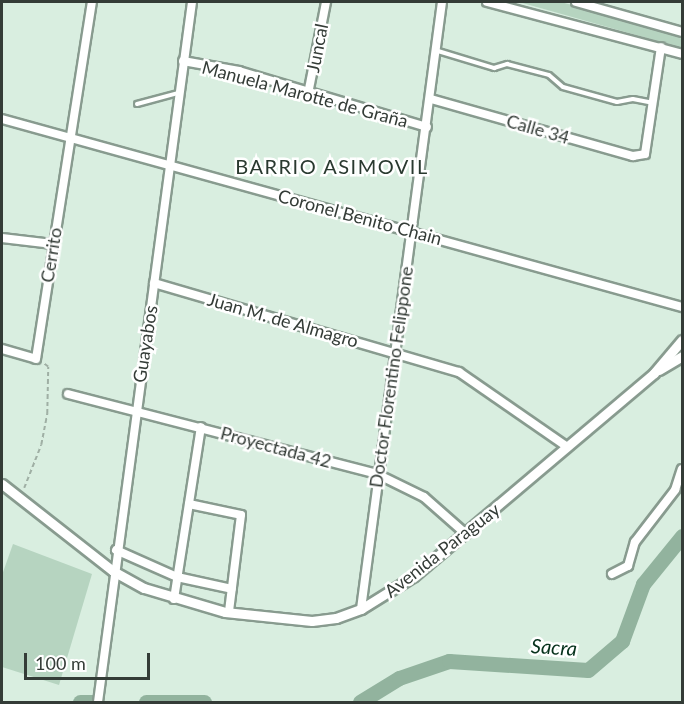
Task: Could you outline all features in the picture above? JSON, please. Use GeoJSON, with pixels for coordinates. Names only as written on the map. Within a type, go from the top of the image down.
{"type":"FeatureCollection","features":[{"type":"Feature","properties":{"kind":"street","name":"Cerrito"},"geometry":{"type":"LineString","coordinates":[[36,359],[92,2]]}},
{"type":"Feature","properties":{"kind":"street","name":"Guayabos"},"geometry":{"type":"LineString","coordinates":[[98,702],[113,571],[192,2]]}},
{"type":"Feature","properties":{"kind":"street","name":"Juncal"},"geometry":{"type":"LineString","coordinates":[[308,94],[326,2]]}},
{"type":"Feature","properties":{"kind":"street","name":"Doctor Florentino Felippone"},"geometry":{"type":"LineString","coordinates":[[361,609],[376,474],[413,231],[438,51],[442,2]]}},
{"type":"Feature","properties":{"kind":"street"},"geometry":{"type":"LineString","coordinates":[[487,2],[682,54]]}},
{"type":"Feature","properties":{"kind":"street"},"geometry":{"type":"LineString","coordinates":[[576,2],[682,32]]}},
{"type":"Feature","properties":{"kind":"street"},"geometry":{"type":"LineString","coordinates":[[654,103],[661,47]]}},
{"type":"Feature","properties":{"kind":"street","name":"Manuela Marotte de Graña"},"geometry":{"type":"LineString","coordinates":[[183,61],[239,71],[308,94],[427,127]]}},
{"type":"Feature","properties":{"kind":"street","name":"Calle 34"},"geometry":{"type":"LineString","coordinates":[[431,99],[633,156],[645,154],[654,103]]}},
{"type":"Feature","properties":{"kind":"street","name":"Coronel Benito Chain"},"geometry":{"type":"LineString","coordinates":[[2,119],[682,307]]}},
{"type":"Feature","properties":{"kind":"street"},"geometry":{"type":"LineString","coordinates":[[2,238],[53,244]]}},
{"type":"Feature","properties":{"kind":"street","name":"Juan M. de Almagro"},"geometry":{"type":"LineString","coordinates":[[154,283],[434,363],[479,383],[566,446]]}},
{"type":"Feature","properties":{"kind":"street","name":"Avenida Paraguay"},"geometry":{"type":"LineString","coordinates":[[2,484],[113,571],[174,599],[229,612],[312,621],[361,609],[414,576],[654,372],[682,340]]}},
{"type":"Feature","properties":{"kind":"street"},"geometry":{"type":"LineString","coordinates":[[2,349],[36,359]]}},
{"type":"Feature","properties":{"kind":"street"},"geometry":{"type":"LineString","coordinates":[[654,372],[682,356]]}},
{"type":"Feature","properties":{"kind":"street","name":"Proyectada 42"},"geometry":{"type":"LineString","coordinates":[[69,394],[135,409],[376,474],[424,497],[466,534]]}},
{"type":"Feature","properties":{"kind":"street"},"geometry":{"type":"LineString","coordinates":[[174,599],[201,427]]}},
{"type":"Feature","properties":{"kind":"street"},"geometry":{"type":"LineString","coordinates":[[612,574],[628,566],[635,542],[675,490],[682,469]]}},
{"type":"Feature","properties":{"kind":"street"},"geometry":{"type":"LineString","coordinates":[[189,504],[241,515],[229,612]]}},
{"type":"Feature","properties":{"kind":"street"},"geometry":{"type":"LineString","coordinates":[[116,550],[177,577],[232,589]]}},
{"type":"Feature","properties":{"kind":"lane"},"geometry":{"type":"LineString","coordinates":[[438,51],[494,68],[507,64],[549,75],[563,87],[617,102],[633,99],[654,103]]}},
{"type":"Feature","properties":{"kind":"lane"},"geometry":{"type":"LineString","coordinates":[[137,104],[178,93]]}},
{"type":"Feature","properties":{"kind":"path"},"geometry":{"type":"LineString","coordinates":[[21,499],[40,445],[47,414],[48,367],[36,359]]}},
{"type":"Feature","properties":{"kind":"green space"},"geometry":{"type":"Polygon","coordinates":[[[519,2],[561,2],[682,36],[682,48],[519,2]]]}},
{"type":"Feature","properties":{"kind":"green space"},"geometry":{"type":"Polygon","coordinates":[[[13,544],[92,574],[59,685],[2,667],[2,575],[13,544]]]}},
{"type":"Feature","properties":{"kind":"waterway","name":"Sacra"},"geometry":{"type":"LineString","coordinates":[[360,702],[399,678],[449,661],[588,670],[622,641],[643,584],[682,536]]}},
{"type":"Feature","properties":{"kind":"waterway","name":"Sacra"},"geometry":{"type":"LineString","coordinates":[[80,702],[96,702]]}},
{"type":"Feature","properties":{"kind":"waterway","name":"Sacra"},"geometry":{"type":"LineString","coordinates":[[146,702],[204,702]]}},
{"type":"Feature","properties":{"kind":"district","name":"BARRIO ASIMOVIL"},"geometry":{"type":"Point","coordinates":[332,166]}}]}
